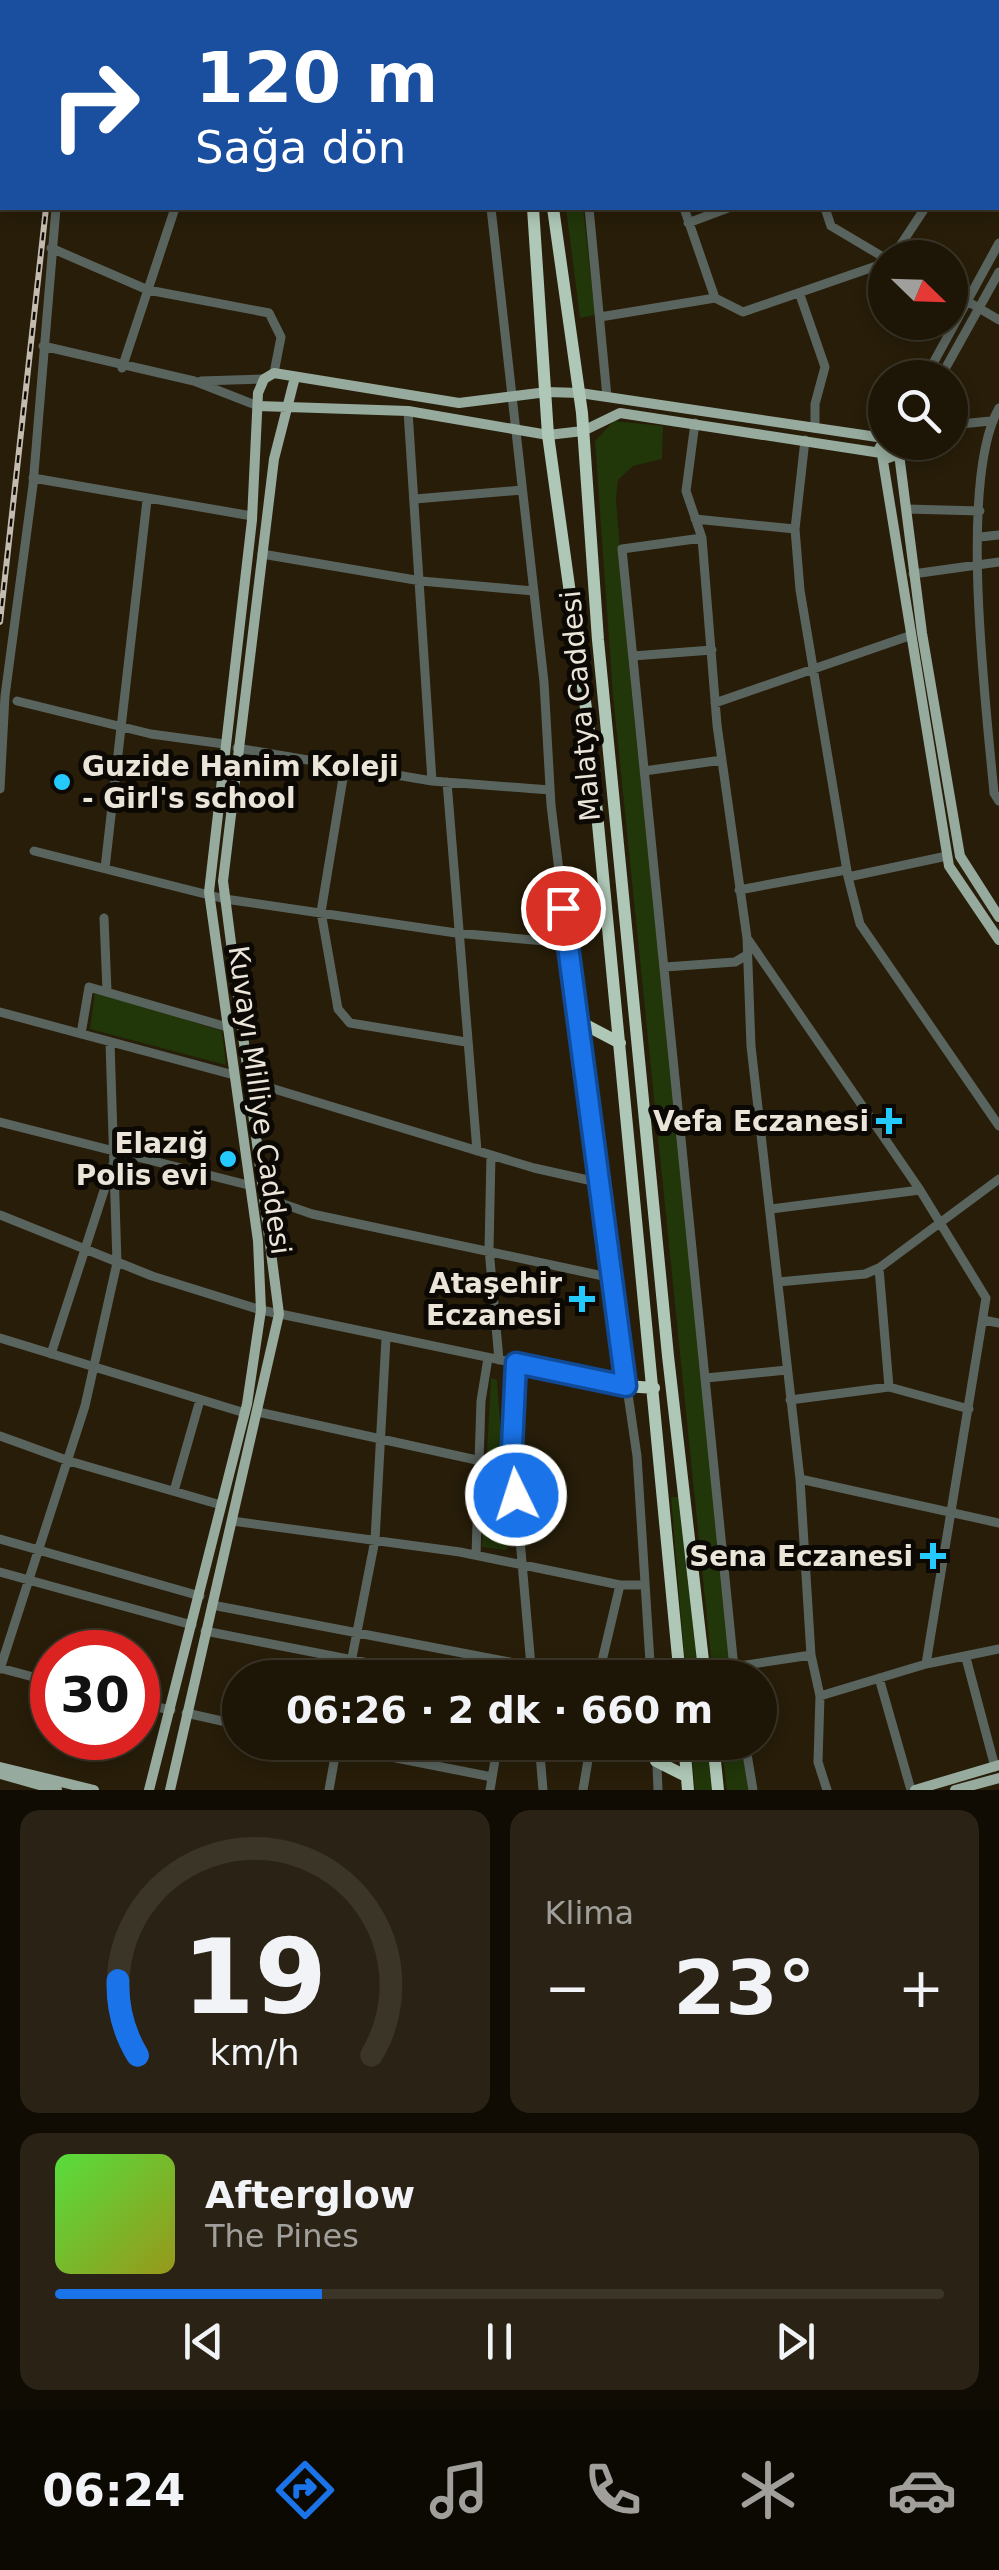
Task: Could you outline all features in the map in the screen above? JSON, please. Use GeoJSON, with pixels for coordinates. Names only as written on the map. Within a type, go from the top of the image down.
{"type":"FeatureCollection","features":[{"type":"Feature","properties":{"kind":"highway","name":"Malatya Caddesi"},"geometry":{"type":"LineString","coordinates":[[533,210],[548,435],[589,730],[678,1660]]}},
{"type":"Feature","properties":{"kind":"highway","name":"Malatya Caddesi"},"geometry":{"type":"LineString","coordinates":[[553,210],[580,393],[598,640],[668,1356],[703,1660]]}},
{"type":"Feature","properties":{"kind":"highway"},"geometry":{"type":"LineString","coordinates":[[580,1022],[620,1044]]}},
{"type":"Feature","properties":{"kind":"highway"},"geometry":{"type":"LineString","coordinates":[[626,1386],[654,1388]]}},
{"type":"Feature","properties":{"kind":"highway"},"geometry":{"type":"LineString","coordinates":[[715,1760],[718,1790]]}},
{"type":"Feature","properties":{"kind":"highway"},"geometry":{"type":"LineString","coordinates":[[656,1762],[687,1783]]}},
{"type":"Feature","properties":{"kind":"main road"},"geometry":{"type":"LineString","coordinates":[[269,376],[460,402],[547,392],[580,393],[868,436]]}},
{"type":"Feature","properties":{"kind":"main road","name":"Kuvayı Milliye Caddesi"},"geometry":{"type":"LineString","coordinates":[[149,1790],[245,1413],[261,1310],[258,1241],[208,892],[252,516],[258,406],[269,376]]}},
{"type":"Feature","properties":{"kind":"main road","name":"Kuvayı Milliye Caddesi"},"geometry":{"type":"LineString","coordinates":[[170,1790],[279,1314],[223,882],[274,459],[295,377]]}},
{"type":"Feature","properties":{"kind":"main road"},"geometry":{"type":"LineString","coordinates":[[258,406],[288,410],[322,405],[408,411],[516,426],[548,435],[583,431],[620,413],[868,452]]}},
{"type":"Feature","properties":{"kind":"main road"},"geometry":{"type":"LineString","coordinates":[[882,460],[947,856],[999,940]]}},
{"type":"Feature","properties":{"kind":"main road"},"geometry":{"type":"LineString","coordinates":[[901,460],[913,574],[960,856],[997,908]]}},
{"type":"Feature","properties":{"kind":"main road"},"geometry":{"type":"LineString","coordinates":[[913,1790],[998,1770]]}},
{"type":"Feature","properties":{"kind":"main road"},"geometry":{"type":"LineString","coordinates":[[956,1790],[998,1770]]}},
{"type":"Feature","properties":{"kind":"main road"},"geometry":{"type":"LineString","coordinates":[[0,1771],[54,1789]]}},
{"type":"Feature","properties":{"kind":"main road"},"geometry":{"type":"LineString","coordinates":[[0,1771],[94,1790]]}},
{"type":"Feature","properties":{"kind":"street"},"geometry":{"type":"LineString","coordinates":[[0,789],[4,696],[33,478],[56,210]]}},
{"type":"Feature","properties":{"kind":"street"},"geometry":{"type":"LineString","coordinates":[[122,368],[175,210]]}},
{"type":"Feature","properties":{"kind":"street"},"geometry":{"type":"LineString","coordinates":[[491,210],[534,592],[566,943],[580,1022],[608,1277],[637,1456],[649,1660]]}},
{"type":"Feature","properties":{"kind":"street"},"geometry":{"type":"LineString","coordinates":[[589,210],[607,397]]}},
{"type":"Feature","properties":{"kind":"street"},"geometry":{"type":"LineString","coordinates":[[685,210],[715,298]]}},
{"type":"Feature","properties":{"kind":"street"},"geometry":{"type":"LineString","coordinates":[[688,222],[722,210]]}},
{"type":"Feature","properties":{"kind":"street"},"geometry":{"type":"LineString","coordinates":[[826,210],[832,226],[868,249]]}},
{"type":"Feature","properties":{"kind":"street"},"geometry":{"type":"LineString","coordinates":[[904,240],[925,210]]}},
{"type":"Feature","properties":{"kind":"street"},"geometry":{"type":"LineString","coordinates":[[968,300],[999,243]]}},
{"type":"Feature","properties":{"kind":"street"},"geometry":{"type":"LineString","coordinates":[[52,248],[148,290],[268,313],[280,337],[269,376],[194,382]]}},
{"type":"Feature","properties":{"kind":"street"},"geometry":{"type":"LineString","coordinates":[[600,317],[715,298],[743,312],[800,295],[868,267]]}},
{"type":"Feature","properties":{"kind":"street"},"geometry":{"type":"LineString","coordinates":[[950,360],[999,272]]}},
{"type":"Feature","properties":{"kind":"street"},"geometry":{"type":"LineString","coordinates":[[800,295],[826,367],[815,404],[815,428]]}},
{"type":"Feature","properties":{"kind":"street"},"geometry":{"type":"LineString","coordinates":[[968,303],[999,320]]}},
{"type":"Feature","properties":{"kind":"street"},"geometry":{"type":"LineString","coordinates":[[44,346],[122,368],[194,382],[258,406]]}},
{"type":"Feature","properties":{"kind":"street"},"geometry":{"type":"LineString","coordinates":[[999,408],[980,460],[979,564],[985,688],[994,792],[999,801]]}},
{"type":"Feature","properties":{"kind":"street"},"geometry":{"type":"LineString","coordinates":[[408,411],[432,781]]}},
{"type":"Feature","properties":{"kind":"street"},"geometry":{"type":"LineString","coordinates":[[968,424],[992,422]]}},
{"type":"Feature","properties":{"kind":"street"},"geometry":{"type":"LineString","coordinates":[[695,423],[686,491],[702,538],[722,760],[747,938],[750,1046],[800,1479],[811,1654],[820,1696],[818,1762],[827,1790]]}},
{"type":"Feature","properties":{"kind":"street"},"geometry":{"type":"LineString","coordinates":[[804,440],[796,530],[811,668],[847,874],[860,924],[999,1126]]}},
{"type":"Feature","properties":{"kind":"street"},"geometry":{"type":"LineString","coordinates":[[33,478],[252,516]]}},
{"type":"Feature","properties":{"kind":"street"},"geometry":{"type":"LineString","coordinates":[[414,499],[522,490]]}},
{"type":"Feature","properties":{"kind":"street"},"geometry":{"type":"LineString","coordinates":[[105,868],[147,500]]}},
{"type":"Feature","properties":{"kind":"street"},"geometry":{"type":"LineString","coordinates":[[906,509],[980,511]]}},
{"type":"Feature","properties":{"kind":"street"},"geometry":{"type":"LineString","coordinates":[[695,519],[796,530]]}},
{"type":"Feature","properties":{"kind":"street"},"geometry":{"type":"LineString","coordinates":[[980,537],[999,535]]}},
{"type":"Feature","properties":{"kind":"street"},"geometry":{"type":"LineString","coordinates":[[702,538],[622,548],[733,1660]]}},
{"type":"Feature","properties":{"kind":"street"},"geometry":{"type":"LineString","coordinates":[[262,554],[420,580],[534,592]]}},
{"type":"Feature","properties":{"kind":"street"},"geometry":{"type":"LineString","coordinates":[[913,574],[999,562]]}},
{"type":"Feature","properties":{"kind":"street"},"geometry":{"type":"LineString","coordinates":[[716,703],[909,636]]}},
{"type":"Feature","properties":{"kind":"street"},"geometry":{"type":"LineString","coordinates":[[633,656],[712,650]]}},
{"type":"Feature","properties":{"kind":"street"},"geometry":{"type":"LineString","coordinates":[[985,688],[999,688]]}},
{"type":"Feature","properties":{"kind":"street"},"geometry":{"type":"LineString","coordinates":[[16,701],[224,744]]}},
{"type":"Feature","properties":{"kind":"street"},"geometry":{"type":"LineString","coordinates":[[237,748],[432,781],[550,790]]}},
{"type":"Feature","properties":{"kind":"street"},"geometry":{"type":"LineString","coordinates":[[644,771],[722,760]]}},
{"type":"Feature","properties":{"kind":"street"},"geometry":{"type":"LineString","coordinates":[[344,766],[321,912],[338,1009],[350,1024],[466,1042]]}},
{"type":"Feature","properties":{"kind":"street"},"geometry":{"type":"LineString","coordinates":[[446,782],[477,1151]]}},
{"type":"Feature","properties":{"kind":"street"},"geometry":{"type":"LineString","coordinates":[[34,851],[225,899],[456,933],[566,943]]}},
{"type":"Feature","properties":{"kind":"street"},"geometry":{"type":"LineString","coordinates":[[739,890],[947,856]]}},
{"type":"Feature","properties":{"kind":"street"},"geometry":{"type":"LineString","coordinates":[[104,918],[107,991]]}},
{"type":"Feature","properties":{"kind":"street"},"geometry":{"type":"LineString","coordinates":[[747,938],[920,1190],[986,1298],[926,1664]]}},
{"type":"Feature","properties":{"kind":"street"},"geometry":{"type":"LineString","coordinates":[[665,967],[735,962],[746,955]]}},
{"type":"Feature","properties":{"kind":"street"},"geometry":{"type":"LineString","coordinates":[[81,1034],[90,986],[228,1027]]}},
{"type":"Feature","properties":{"kind":"street"},"geometry":{"type":"LineString","coordinates":[[0,1012],[234,1074]]}},
{"type":"Feature","properties":{"kind":"street"},"geometry":{"type":"LineString","coordinates":[[30,1676],[0,1668],[68,1461],[117,1263],[110,1042]]}},
{"type":"Feature","properties":{"kind":"street"},"geometry":{"type":"LineString","coordinates":[[251,1082],[477,1151],[597,1182]]}},
{"type":"Feature","properties":{"kind":"street"},"geometry":{"type":"LineString","coordinates":[[0,1122],[115,1156],[248,1186]]}},
{"type":"Feature","properties":{"kind":"street"},"geometry":{"type":"LineString","coordinates":[[476,1555],[481,1402],[494,1359],[489,1249],[491,1155]]}},
{"type":"Feature","properties":{"kind":"street"},"geometry":{"type":"LineString","coordinates":[[51,1354],[115,1156]]}},
{"type":"Feature","properties":{"kind":"street"},"geometry":{"type":"LineString","coordinates":[[778,1282],[865,1274],[880,1268],[999,1179]]}},
{"type":"Feature","properties":{"kind":"street"},"geometry":{"type":"LineString","coordinates":[[771,1208],[920,1190]]}},
{"type":"Feature","properties":{"kind":"street"},"geometry":{"type":"LineString","coordinates":[[266,1198],[312,1214],[608,1277]]}},
{"type":"Feature","properties":{"kind":"street"},"geometry":{"type":"LineString","coordinates":[[0,1216],[117,1263],[261,1310],[626,1386]]}},
{"type":"Feature","properties":{"kind":"street"},"geometry":{"type":"LineString","coordinates":[[880,1268],[890,1387]]}},
{"type":"Feature","properties":{"kind":"street"},"geometry":{"type":"LineString","coordinates":[[983,1320],[999,1323]]}},
{"type":"Feature","properties":{"kind":"street"},"geometry":{"type":"LineString","coordinates":[[0,1338],[245,1413]]}},
{"type":"Feature","properties":{"kind":"street"},"geometry":{"type":"LineString","coordinates":[[352,1659],[375,1540],[386,1338]]}},
{"type":"Feature","properties":{"kind":"street"},"geometry":{"type":"LineString","coordinates":[[516,1363],[512,1447],[530,1660]]}},
{"type":"Feature","properties":{"kind":"street"},"geometry":{"type":"LineString","coordinates":[[706,1378],[787,1370]]}},
{"type":"Feature","properties":{"kind":"street"},"geometry":{"type":"LineString","coordinates":[[790,1400],[890,1387],[969,1409]]}},
{"type":"Feature","properties":{"kind":"street"},"geometry":{"type":"LineString","coordinates":[[174,1491],[200,1400]]}},
{"type":"Feature","properties":{"kind":"street"},"geometry":{"type":"LineString","coordinates":[[258,1412],[481,1461]]}},
{"type":"Feature","properties":{"kind":"street"},"geometry":{"type":"LineString","coordinates":[[0,1436],[68,1461],[221,1504]]}},
{"type":"Feature","properties":{"kind":"street"},"geometry":{"type":"LineString","coordinates":[[800,1479],[999,1522]]}},
{"type":"Feature","properties":{"kind":"street"},"geometry":{"type":"LineString","coordinates":[[232,1521],[476,1555],[620,1585],[642,1585]]}},
{"type":"Feature","properties":{"kind":"street"},"geometry":{"type":"LineString","coordinates":[[0,1539],[200,1596]]}},
{"type":"Feature","properties":{"kind":"street"},"geometry":{"type":"LineString","coordinates":[[0,1572],[192,1625]]}},
{"type":"Feature","properties":{"kind":"street"},"geometry":{"type":"LineString","coordinates":[[602,1660],[620,1585]]}},
{"type":"Feature","properties":{"kind":"street"},"geometry":{"type":"LineString","coordinates":[[212,1604],[499,1660]]}},
{"type":"Feature","properties":{"kind":"street"},"geometry":{"type":"LineString","coordinates":[[205,1630],[357,1660]]}},
{"type":"Feature","properties":{"kind":"street"},"geometry":{"type":"LineString","coordinates":[[820,1696],[926,1664],[999,1650]]}},
{"type":"Feature","properties":{"kind":"street"},"geometry":{"type":"LineString","coordinates":[[777,1662],[811,1654]]}},
{"type":"Feature","properties":{"kind":"street"},"geometry":{"type":"LineString","coordinates":[[966,1658],[998,1770]]}},
{"type":"Feature","properties":{"kind":"street"},"geometry":{"type":"LineString","coordinates":[[879,1678],[913,1790]]}},
{"type":"Feature","properties":{"kind":"street"},"geometry":{"type":"LineString","coordinates":[[160,1708],[171,1710]]}},
{"type":"Feature","properties":{"kind":"street"},"geometry":{"type":"LineString","coordinates":[[186,1713],[222,1721]]}},
{"type":"Feature","properties":{"kind":"street"},"geometry":{"type":"LineString","coordinates":[[329,1790],[334,1760]]}},
{"type":"Feature","properties":{"kind":"street"},"geometry":{"type":"LineString","coordinates":[[410,1760],[492,1777]]}},
{"type":"Feature","properties":{"kind":"street"},"geometry":{"type":"LineString","coordinates":[[490,1790],[495,1760]]}},
{"type":"Feature","properties":{"kind":"street"},"geometry":{"type":"LineString","coordinates":[[541,1760],[544,1790]]}},
{"type":"Feature","properties":{"kind":"street"},"geometry":{"type":"LineString","coordinates":[[583,1790],[589,1760]]}},
{"type":"Feature","properties":{"kind":"street"},"geometry":{"type":"LineString","coordinates":[[748,1760],[753,1790]]}},
{"type":"Feature","properties":{"kind":"street"},"geometry":{"type":"LineString","coordinates":[[656,1762],[658,1790]]}},
{"type":"Feature","properties":{"kind":"green space"},"geometry":{"type":"Polygon","coordinates":[[[566,210],[583,210],[595,315],[580,318],[566,210]]]}},
{"type":"Feature","properties":{"kind":"green space"},"geometry":{"type":"Polygon","coordinates":[[[614,421],[663,426],[662,459],[633,466],[618,480],[616,499],[631,688],[733,1660],[711,1660],[613,695],[595,441],[614,421]]]}},
{"type":"Feature","properties":{"kind":"green space"},"geometry":{"type":"Polygon","coordinates":[[[95,992],[222,1031],[226,1065],[90,1029],[95,992]]]}},
{"type":"Feature","properties":{"kind":"green space"},"geometry":{"type":"Polygon","coordinates":[[[491,1378],[497,1380],[509,1545],[506,1550],[482,1547],[491,1378]]]}},
{"type":"Feature","properties":{"kind":"green space"},"geometry":{"type":"Polygon","coordinates":[[[671,1497],[678,1497],[697,1660],[685,1660],[671,1497]]]}},
{"type":"Feature","properties":{"kind":"green space"},"geometry":{"type":"Polygon","coordinates":[[[692,1760],[709,1760],[712,1790],[695,1790],[692,1760]]]}},
{"type":"Feature","properties":{"kind":"green space"},"geometry":{"type":"Polygon","coordinates":[[[723,1760],[745,1760],[749,1790],[727,1790],[723,1760]]]}},
{"type":"Feature","properties":{"kind":"railway"},"geometry":{"type":"LineString","coordinates":[[0,622],[46,210]]}},
{"type":"Feature","properties":{"kind":"place","name":"Guzide Hanim Koleji - Girl's school"},"geometry":{"type":"Point","coordinates":[62,782]}},
{"type":"Feature","properties":{"kind":"place","name":"Vefa Eczanesi"},"geometry":{"type":"Point","coordinates":[889,1121]}},
{"type":"Feature","properties":{"kind":"place","name":"Elazığ Polis evi"},"geometry":{"type":"Point","coordinates":[228,1159]}},
{"type":"Feature","properties":{"kind":"place","name":"Ataşehir Eczanesi"},"geometry":{"type":"Point","coordinates":[582,1299]}},
{"type":"Feature","properties":{"kind":"place","name":"Sena Eczanesi"},"geometry":{"type":"Point","coordinates":[933,1556]}},
{"type":"Feature","properties":{"kind":"route"},"geometry":{"type":"LineString","coordinates":[[516,1495],[512,1447],[516,1363],[626,1386],[608,1277],[580,1022],[563,908]]}}]}
